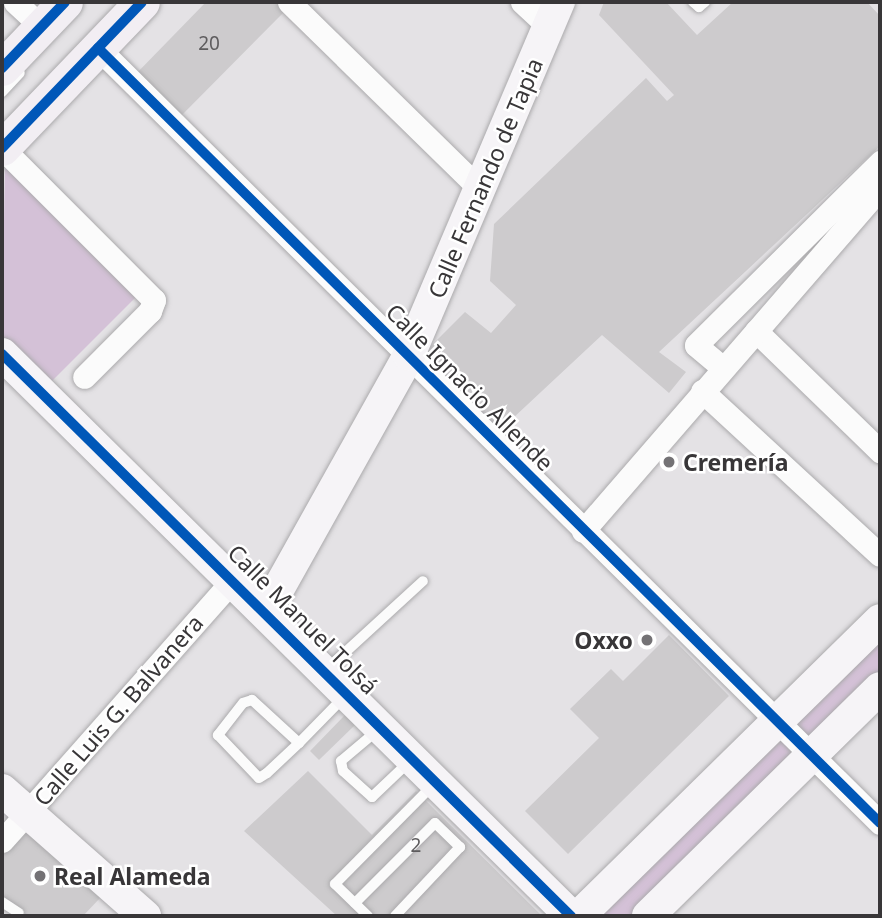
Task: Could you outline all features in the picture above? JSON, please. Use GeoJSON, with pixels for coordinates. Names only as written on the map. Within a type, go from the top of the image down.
{"type":"FeatureCollection","features":[{"type":"Feature","properties":{"kind":"main road"},"geometry":{"type":"LineString","coordinates":[[2,148],[142,2]]}},
{"type":"Feature","properties":{"kind":"main road"},"geometry":{"type":"LineString","coordinates":[[16,65],[53,14]]}},
{"type":"Feature","properties":{"kind":"street"},"geometry":{"type":"LineString","coordinates":[[15,2],[53,14]]}},
{"type":"Feature","properties":{"kind":"street"},"geometry":{"type":"LineString","coordinates":[[289,2],[479,188]]}},
{"type":"Feature","properties":{"kind":"street"},"geometry":{"type":"LineString","coordinates":[[522,2],[555,15]]}},
{"type":"Feature","properties":{"kind":"street","name":"Calle Fernando de Tapia"},"geometry":{"type":"LineString","coordinates":[[266,611],[409,355],[555,15]]}},
{"type":"Feature","properties":{"kind":"street","name":"Calle Ignacio Allende"},"geometry":{"type":"LineString","coordinates":[[98,48],[409,355],[773,723],[880,823]]}},
{"type":"Feature","properties":{"kind":"street"},"geometry":{"type":"LineString","coordinates":[[2,148],[154,300],[150,311],[84,377]]}},
{"type":"Feature","properties":{"kind":"street"},"geometry":{"type":"LineString","coordinates":[[723,368],[696,345],[880,162]]}},
{"type":"Feature","properties":{"kind":"street"},"geometry":{"type":"LineString","coordinates":[[583,531],[880,188]]}},
{"type":"Feature","properties":{"kind":"street"},"geometry":{"type":"LineString","coordinates":[[755,331],[880,451]]}},
{"type":"Feature","properties":{"kind":"street","name":"Calle Manuel Tolsá"},"geometry":{"type":"LineString","coordinates":[[2,354],[234,579],[412,760],[571,916]]}},
{"type":"Feature","properties":{"kind":"street"},"geometry":{"type":"LineString","coordinates":[[702,391],[880,555]]}},
{"type":"Feature","properties":{"kind":"street","name":"Calle Luis G. Balvanera"},"geometry":{"type":"LineString","coordinates":[[2,841],[234,579]]}},
{"type":"Feature","properties":{"kind":"street"},"geometry":{"type":"LineString","coordinates":[[579,916],[880,620]]}},
{"type":"Feature","properties":{"kind":"street"},"geometry":{"type":"LineString","coordinates":[[649,916],[880,688]]}},
{"type":"Feature","properties":{"kind":"street"},"geometry":{"type":"LineString","coordinates":[[2,790],[145,916]]}},
{"type":"Feature","properties":{"kind":"lane"},"geometry":{"type":"LineString","coordinates":[[2,129],[122,2]]}},
{"type":"Feature","properties":{"kind":"lane"},"geometry":{"type":"LineString","coordinates":[[693,2],[699,7],[705,2]]}},
{"type":"Feature","properties":{"kind":"lane"},"geometry":{"type":"LineString","coordinates":[[2,92],[16,65]]}},
{"type":"Feature","properties":{"kind":"lane"},"geometry":{"type":"LineString","coordinates":[[326,671],[423,581]]}},
{"type":"Feature","properties":{"kind":"lane"},"geometry":{"type":"LineString","coordinates":[[299,743],[252,700],[243,703],[218,735],[259,778],[299,743],[348,693]]}},
{"type":"Feature","properties":{"kind":"lane"},"geometry":{"type":"LineString","coordinates":[[381,727],[341,761],[343,771],[372,797],[412,760]]}},
{"type":"Feature","properties":{"kind":"lane"},"geometry":{"type":"LineString","coordinates":[[368,916],[335,884],[435,782]]}},
{"type":"Feature","properties":{"kind":"lane"},"geometry":{"type":"LineString","coordinates":[[355,903],[435,822],[460,847],[394,916]]}},
{"type":"Feature","properties":{"kind":"lane"},"geometry":{"type":"LineString","coordinates":[[2,902],[19,914]]}},
{"type":"Feature","properties":{"kind":"shaded area"},"geometry":{"type":"Polygon","coordinates":[[[5,164],[138,295],[50,383],[2,338],[5,164]]]}},
{"type":"Feature","properties":{"kind":"shaded area"},"geometry":{"type":"Polygon","coordinates":[[[880,635],[880,674],[635,916],[596,916],[880,635]]]}},
{"type":"Feature","properties":{"kind":"building"},"geometry":{"type":"Polygon","coordinates":[[[206,2],[279,2],[287,9],[176,121],[132,78],[206,2]]]}},
{"type":"Feature","properties":{"kind":"building"},"geometry":{"type":"Polygon","coordinates":[[[604,2],[666,2],[697,35],[733,2],[867,2],[880,16],[880,146],[659,352],[686,372],[669,393],[602,335],[497,433],[420,357],[465,312],[491,333],[516,305],[490,281],[494,224],[646,78],[667,101],[674,95],[599,15],[604,2]]]}},
{"type":"Feature","properties":{"kind":"building"},"geometry":{"type":"Polygon","coordinates":[[[669,635],[729,696],[568,854],[525,811],[599,738],[570,709],[611,669],[623,681],[669,635]]]}},
{"type":"Feature","properties":{"kind":"building"},"geometry":{"type":"Polygon","coordinates":[[[345,715],[355,725],[319,760],[310,751],[345,715]]]}},
{"type":"Feature","properties":{"kind":"building"},"geometry":{"type":"Polygon","coordinates":[[[308,771],[372,835],[416,791],[542,916],[337,916],[244,831],[308,771]]]}},
{"type":"Feature","properties":{"kind":"building","name":"Real Alameda"},"geometry":{"type":"Polygon","coordinates":[[[27,831],[101,897],[83,916],[23,916],[2,896],[2,856],[27,831]]]}},
{"type":"Feature","properties":{"kind":"cycle path"},"geometry":{"type":"LineString","coordinates":[[2,68],[65,2]]}},
{"type":"Feature","properties":{"kind":"cycle path"},"geometry":{"type":"LineString","coordinates":[[2,148],[142,2]]}},
{"type":"Feature","properties":{"kind":"cycle path"},"geometry":{"type":"LineString","coordinates":[[98,48],[880,823]]}},
{"type":"Feature","properties":{"kind":"cycle path"},"geometry":{"type":"LineString","coordinates":[[2,354],[571,916]]}},
{"type":"Feature","properties":{"kind":"place","name":"Cremería"},"geometry":{"type":"Point","coordinates":[669,462]}},
{"type":"Feature","properties":{"kind":"place","name":"Oxxo"},"geometry":{"type":"Point","coordinates":[647,640]}},
{"type":"Feature","properties":{"kind":"place","name":"Real Alameda"},"geometry":{"type":"Point","coordinates":[40,876]}}]}
